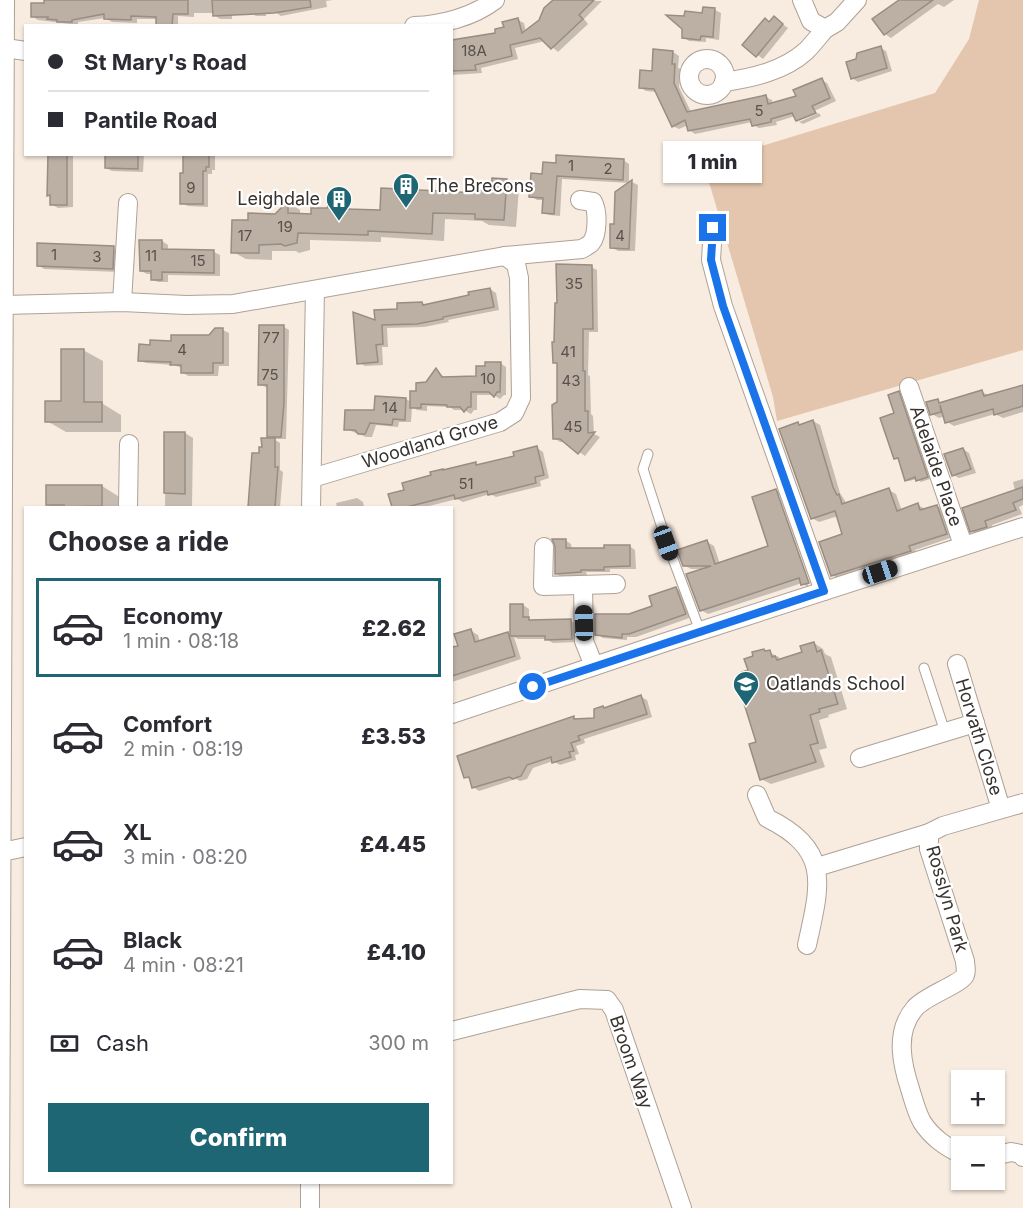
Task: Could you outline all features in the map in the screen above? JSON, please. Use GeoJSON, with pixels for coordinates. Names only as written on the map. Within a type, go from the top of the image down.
{"type":"FeatureCollection","features":[{"type":"Feature","properties":{"kind":"street"},"geometry":{"type":"LineString","coordinates":[[0,1208],[5,0]]}},
{"type":"Feature","properties":{"kind":"street"},"geometry":{"type":"LineString","coordinates":[[425,24],[470,14],[495,0]]}},
{"type":"Feature","properties":{"kind":"street"},"geometry":{"type":"LineString","coordinates":[[802,0],[811,21],[825,29]]}},
{"type":"Feature","properties":{"kind":"street"},"geometry":{"type":"LineString","coordinates":[[724,82],[755,77],[784,65],[805,52],[825,29],[837,22],[857,0]]}},
{"type":"Feature","properties":{"kind":"street"},"geometry":{"type":"LineString","coordinates":[[5,48],[24,51]]}},
{"type":"Feature","properties":{"kind":"street"},"geometry":{"type":"LineString","coordinates":[[4,305],[122,302],[186,305],[233,304],[505,256],[582,249],[592,242],[595,236],[597,208],[593,202],[580,200]]}},
{"type":"Feature","properties":{"kind":"street"},"geometry":{"type":"LineString","coordinates":[[122,302],[128,203]]}},
{"type":"Feature","properties":{"kind":"street"},"geometry":{"type":"LineString","coordinates":[[713,228],[711,260],[723,306],[824,591]]}},
{"type":"Feature","properties":{"kind":"street","name":"Woodland Grove"},"geometry":{"type":"LineString","coordinates":[[312,478],[500,422],[514,413],[521,398],[519,278],[516,264],[505,256]]}},
{"type":"Feature","properties":{"kind":"street"},"geometry":{"type":"LineString","coordinates":[[310,506],[315,290]]}},
{"type":"Feature","properties":{"kind":"street","name":"Adelaide Place"},"geometry":{"type":"LineString","coordinates":[[909,387],[963,545]]}},
{"type":"Feature","properties":{"kind":"street"},"geometry":{"type":"LineString","coordinates":[[128,506],[129,444]]}},
{"type":"Feature","properties":{"kind":"street"},"geometry":{"type":"LineString","coordinates":[[453,714],[1023,527]]}},
{"type":"Feature","properties":{"kind":"street"},"geometry":{"type":"LineString","coordinates":[[543,547],[543,586],[616,584]]}},
{"type":"Feature","properties":{"kind":"street"},"geometry":{"type":"LineString","coordinates":[[583,586],[585,642],[594,666]]}},
{"type":"Feature","properties":{"kind":"street","name":"Horvath Close"},"geometry":{"type":"LineString","coordinates":[[957,664],[1001,809]]}},
{"type":"Feature","properties":{"kind":"street"},"geometry":{"type":"LineString","coordinates":[[860,758],[975,723]]}},
{"type":"Feature","properties":{"kind":"street"},"geometry":{"type":"LineString","coordinates":[[757,795],[767,818],[781,825],[797,838],[809,852],[817,867],[818,886],[807,945]]}},
{"type":"Feature","properties":{"kind":"street","name":"Rosslyn Park"},"geometry":{"type":"LineString","coordinates":[[951,1150],[922,1123],[902,1062],[902,1042],[915,1008],[931,996],[962,980],[966,973],[965,961],[929,849],[929,833],[943,826],[1023,803]]}},
{"type":"Feature","properties":{"kind":"street"},"geometry":{"type":"LineString","coordinates":[[817,867],[929,833]]}},
{"type":"Feature","properties":{"kind":"street"},"geometry":{"type":"LineString","coordinates":[[2,852],[24,847]]}},
{"type":"Feature","properties":{"kind":"street","name":"Broom Way"},"geometry":{"type":"LineString","coordinates":[[453,1031],[580,999],[607,1000],[614,1010],[682,1208]]}},
{"type":"Feature","properties":{"kind":"street"},"geometry":{"type":"LineString","coordinates":[[1005,1153],[1011,1152],[1021,1154],[1023,1157]]}},
{"type":"Feature","properties":{"kind":"street"},"geometry":{"type":"LineString","coordinates":[[310,1184],[310,1208]]}},
{"type":"Feature","properties":{"kind":"lane"},"geometry":{"type":"LineString","coordinates":[[648,454],[643,469],[666,543],[700,631]]}},
{"type":"Feature","properties":{"kind":"lane"},"geometry":{"type":"LineString","coordinates":[[924,668],[945,732]]}},
{"type":"Feature","properties":{"kind":"shaded area"},"geometry":{"type":"Polygon","coordinates":[[[979,0],[1023,0],[1023,350],[777,421],[773,397],[703,162],[935,93],[969,39],[979,0]]]}},
{"type":"Feature","properties":{"kind":"building"},"geometry":{"type":"Polygon","coordinates":[[[44,0],[188,0],[188,14],[173,14],[172,24],[156,24],[156,17],[131,16],[131,20],[104,19],[104,14],[72,20],[72,22],[57,22],[57,20],[47,19],[48,17],[31,17],[31,3],[44,3],[44,0]]]}},
{"type":"Feature","properties":{"kind":"building"},"geometry":{"type":"Polygon","coordinates":[[[212,0],[310,0],[311,7],[274,13],[213,16],[212,0]]]}},
{"type":"Feature","properties":{"kind":"building"},"geometry":{"type":"Polygon","coordinates":[[[553,0],[594,0],[579,15],[583,19],[551,49],[540,38],[510,45],[512,56],[475,65],[476,70],[453,71],[453,40],[495,33],[495,29],[504,27],[502,22],[518,18],[522,33],[539,20],[544,8],[553,0]]]}},
{"type":"Feature","properties":{"kind":"building"},"geometry":{"type":"Polygon","coordinates":[[[899,0],[933,0],[884,35],[872,19],[899,0]]]}},
{"type":"Feature","properties":{"kind":"building"},"geometry":{"type":"Polygon","coordinates":[[[703,7],[715,8],[713,37],[701,36],[700,40],[682,38],[682,29],[666,15],[684,16],[685,11],[702,13],[703,7]]]}},
{"type":"Feature","properties":{"kind":"building"},"geometry":{"type":"Polygon","coordinates":[[[774,16],[783,24],[756,57],[742,45],[765,18],[769,22],[774,16]]]}},
{"type":"Feature","properties":{"kind":"building"},"geometry":{"type":"Polygon","coordinates":[[[881,46],[887,68],[851,79],[846,62],[856,59],[857,53],[881,46]]]}},
{"type":"Feature","properties":{"kind":"building"},"geometry":{"type":"Polygon","coordinates":[[[653,49],[673,51],[674,83],[687,112],[766,95],[768,104],[796,96],[793,90],[822,78],[830,98],[812,106],[816,113],[796,121],[792,113],[771,119],[771,122],[752,126],[750,119],[688,131],[685,120],[672,127],[654,89],[639,88],[640,70],[652,71],[653,49]]]}},
{"type":"Feature","properties":{"kind":"building"},"geometry":{"type":"Polygon","coordinates":[[[556,155],[624,159],[623,180],[557,176],[554,214],[542,213],[543,198],[529,197],[531,173],[542,174],[543,162],[556,163],[556,155]]]}},
{"type":"Feature","properties":{"kind":"building"},"geometry":{"type":"Polygon","coordinates":[[[48,156],[67,156],[67,205],[50,205],[50,195],[47,196],[48,156]]]}},
{"type":"Feature","properties":{"kind":"building"},"geometry":{"type":"Polygon","coordinates":[[[105,156],[138,156],[138,169],[105,168],[105,156]]]}},
{"type":"Feature","properties":{"kind":"building"},"geometry":{"type":"Polygon","coordinates":[[[183,156],[209,156],[209,167],[203,171],[203,204],[180,204],[180,173],[183,173],[183,156]]]}},
{"type":"Feature","properties":{"kind":"building"},"geometry":{"type":"Polygon","coordinates":[[[492,178],[507,179],[504,220],[475,219],[475,214],[433,213],[432,234],[368,231],[368,235],[298,233],[297,243],[285,246],[281,244],[259,245],[259,253],[231,253],[232,220],[248,220],[248,213],[275,214],[288,201],[288,213],[311,214],[311,208],[327,208],[329,204],[347,204],[347,209],[380,210],[381,188],[478,193],[478,190],[491,191],[492,178]]]}},
{"type":"Feature","properties":{"kind":"building"},"geometry":{"type":"Polygon","coordinates":[[[632,180],[629,249],[610,248],[610,224],[614,224],[615,192],[632,180]]]}},
{"type":"Feature","properties":{"kind":"building"},"geometry":{"type":"Polygon","coordinates":[[[139,240],[162,240],[162,249],[214,250],[214,273],[162,272],[162,280],[151,280],[151,271],[140,271],[139,240]]]}},
{"type":"Feature","properties":{"kind":"building"},"geometry":{"type":"Polygon","coordinates":[[[37,243],[114,246],[113,269],[37,266],[37,243]]]}},
{"type":"Feature","properties":{"kind":"building"},"geometry":{"type":"Polygon","coordinates":[[[556,264],[592,265],[593,329],[583,329],[583,371],[585,371],[585,411],[588,411],[588,433],[595,432],[578,454],[560,439],[553,439],[552,405],[557,402],[557,363],[553,363],[552,342],[554,342],[555,303],[557,303],[556,264]]]}},
{"type":"Feature","properties":{"kind":"building"},"geometry":{"type":"Polygon","coordinates":[[[490,288],[494,307],[417,324],[382,325],[383,344],[376,345],[378,362],[357,364],[353,312],[375,320],[374,310],[397,309],[397,303],[422,302],[423,305],[490,288]]]}},
{"type":"Feature","properties":{"kind":"building"},"geometry":{"type":"Polygon","coordinates":[[[259,325],[284,325],[284,403],[281,437],[267,437],[267,385],[258,385],[259,325]]]}},
{"type":"Feature","properties":{"kind":"building"},"geometry":{"type":"Polygon","coordinates":[[[215,328],[223,328],[223,363],[213,363],[213,373],[181,373],[181,365],[170,365],[171,362],[138,361],[139,344],[150,345],[150,340],[171,341],[171,335],[209,335],[215,328]]]}},
{"type":"Feature","properties":{"kind":"building"},"geometry":{"type":"Polygon","coordinates":[[[61,349],[84,349],[84,402],[102,402],[102,422],[45,422],[45,401],[61,401],[61,349]]]}},
{"type":"Feature","properties":{"kind":"building"},"geometry":{"type":"Polygon","coordinates":[[[485,362],[501,362],[500,392],[497,392],[494,397],[489,392],[471,392],[471,407],[464,412],[460,407],[447,407],[447,405],[421,404],[421,408],[410,408],[410,391],[416,391],[416,383],[426,382],[436,368],[442,377],[476,376],[476,366],[485,366],[485,362]]]}},
{"type":"Feature","properties":{"kind":"building"},"geometry":{"type":"Polygon","coordinates":[[[1023,385],[1023,406],[994,415],[993,409],[945,423],[940,405],[941,412],[930,415],[926,402],[938,399],[939,403],[982,390],[984,396],[1023,385]]]}},
{"type":"Feature","properties":{"kind":"building"},"geometry":{"type":"Polygon","coordinates":[[[899,391],[928,477],[916,481],[915,477],[905,481],[898,458],[894,459],[880,418],[894,413],[888,395],[899,391]]]}},
{"type":"Feature","properties":{"kind":"building"},"geometry":{"type":"Polygon","coordinates":[[[375,396],[406,398],[405,420],[393,419],[392,425],[370,423],[365,434],[358,434],[355,430],[344,430],[345,410],[374,410],[375,396]]]}},
{"type":"Feature","properties":{"kind":"building"},"geometry":{"type":"Polygon","coordinates":[[[813,420],[833,487],[837,495],[839,494],[842,504],[889,488],[897,511],[918,503],[920,510],[937,505],[947,534],[909,546],[911,551],[831,576],[819,542],[842,534],[835,511],[811,519],[779,429],[798,422],[799,425],[813,420]]]}},
{"type":"Feature","properties":{"kind":"building"},"geometry":{"type":"Polygon","coordinates":[[[164,432],[185,432],[185,494],[164,493],[164,432]]]}},
{"type":"Feature","properties":{"kind":"building"},"geometry":{"type":"Polygon","coordinates":[[[261,438],[275,438],[275,467],[278,467],[275,506],[248,506],[252,453],[259,453],[259,447],[262,447],[261,438]]]}},
{"type":"Feature","properties":{"kind":"building"},"geometry":{"type":"Polygon","coordinates":[[[537,446],[544,475],[535,477],[536,483],[488,495],[487,491],[455,499],[454,495],[411,506],[392,506],[388,494],[404,490],[402,483],[431,475],[430,472],[514,456],[513,452],[537,446]]]}},
{"type":"Feature","properties":{"kind":"building"},"geometry":{"type":"Polygon","coordinates":[[[963,448],[971,469],[952,476],[944,454],[963,448]]]}},
{"type":"Feature","properties":{"kind":"building"},"geometry":{"type":"Polygon","coordinates":[[[46,485],[102,485],[102,506],[46,505],[46,485]]]}},
{"type":"Feature","properties":{"kind":"building"},"geometry":{"type":"Polygon","coordinates":[[[1023,487],[1023,499],[1013,503],[1016,510],[985,521],[987,527],[970,532],[962,508],[1023,487]]]}},
{"type":"Feature","properties":{"kind":"building"},"geometry":{"type":"Polygon","coordinates":[[[776,489],[809,583],[801,585],[799,578],[700,611],[686,574],[711,566],[683,566],[677,550],[707,540],[715,564],[768,546],[752,497],[776,489]]]}},
{"type":"Feature","properties":{"kind":"building"},"geometry":{"type":"Polygon","coordinates":[[[552,539],[566,539],[566,548],[630,545],[630,566],[555,574],[555,547],[552,539]]]}},
{"type":"Feature","properties":{"kind":"building"},"geometry":{"type":"Polygon","coordinates":[[[676,587],[686,614],[629,634],[622,634],[622,638],[595,635],[595,614],[629,614],[652,606],[649,596],[676,587]]]}},
{"type":"Feature","properties":{"kind":"building"},"geometry":{"type":"Polygon","coordinates":[[[510,604],[523,604],[523,617],[529,617],[529,620],[571,619],[572,639],[545,640],[545,636],[510,636],[510,604]]]}},
{"type":"Feature","properties":{"kind":"building"},"geometry":{"type":"Polygon","coordinates":[[[471,629],[475,642],[508,632],[515,656],[453,676],[453,647],[458,646],[454,634],[471,629]]]}},
{"type":"Feature","properties":{"kind":"building"},"geometry":{"type":"Polygon","coordinates":[[[814,642],[817,652],[821,650],[838,704],[819,709],[820,712],[810,715],[818,743],[810,745],[816,762],[760,780],[749,744],[756,742],[737,681],[744,679],[742,672],[748,670],[744,659],[753,656],[752,652],[764,649],[765,651],[770,650],[772,657],[775,656],[777,660],[802,652],[800,646],[814,642]]]}},
{"type":"Feature","properties":{"kind":"building"},"geometry":{"type":"Polygon","coordinates":[[[641,695],[647,714],[578,736],[580,740],[571,743],[574,751],[569,752],[571,757],[552,763],[551,757],[527,765],[521,776],[513,779],[509,777],[472,788],[469,777],[464,778],[457,756],[574,716],[574,719],[594,718],[594,709],[603,706],[604,708],[641,695]]]}},
{"type":"Feature","properties":{"kind":"place","name":"The Brecons"},"geometry":{"type":"Point","coordinates":[406,209]}},
{"type":"Feature","properties":{"kind":"place","name":"Leighdale"},"geometry":{"type":"Point","coordinates":[339,222]}},
{"type":"Feature","properties":{"kind":"place","name":"Oatlands School"},"geometry":{"type":"Point","coordinates":[746,707]}},
{"type":"Feature","properties":{"kind":"route"},"geometry":{"type":"LineString","coordinates":[[533,687],[824,591],[723,306],[711,260],[713,228]]}}]}
